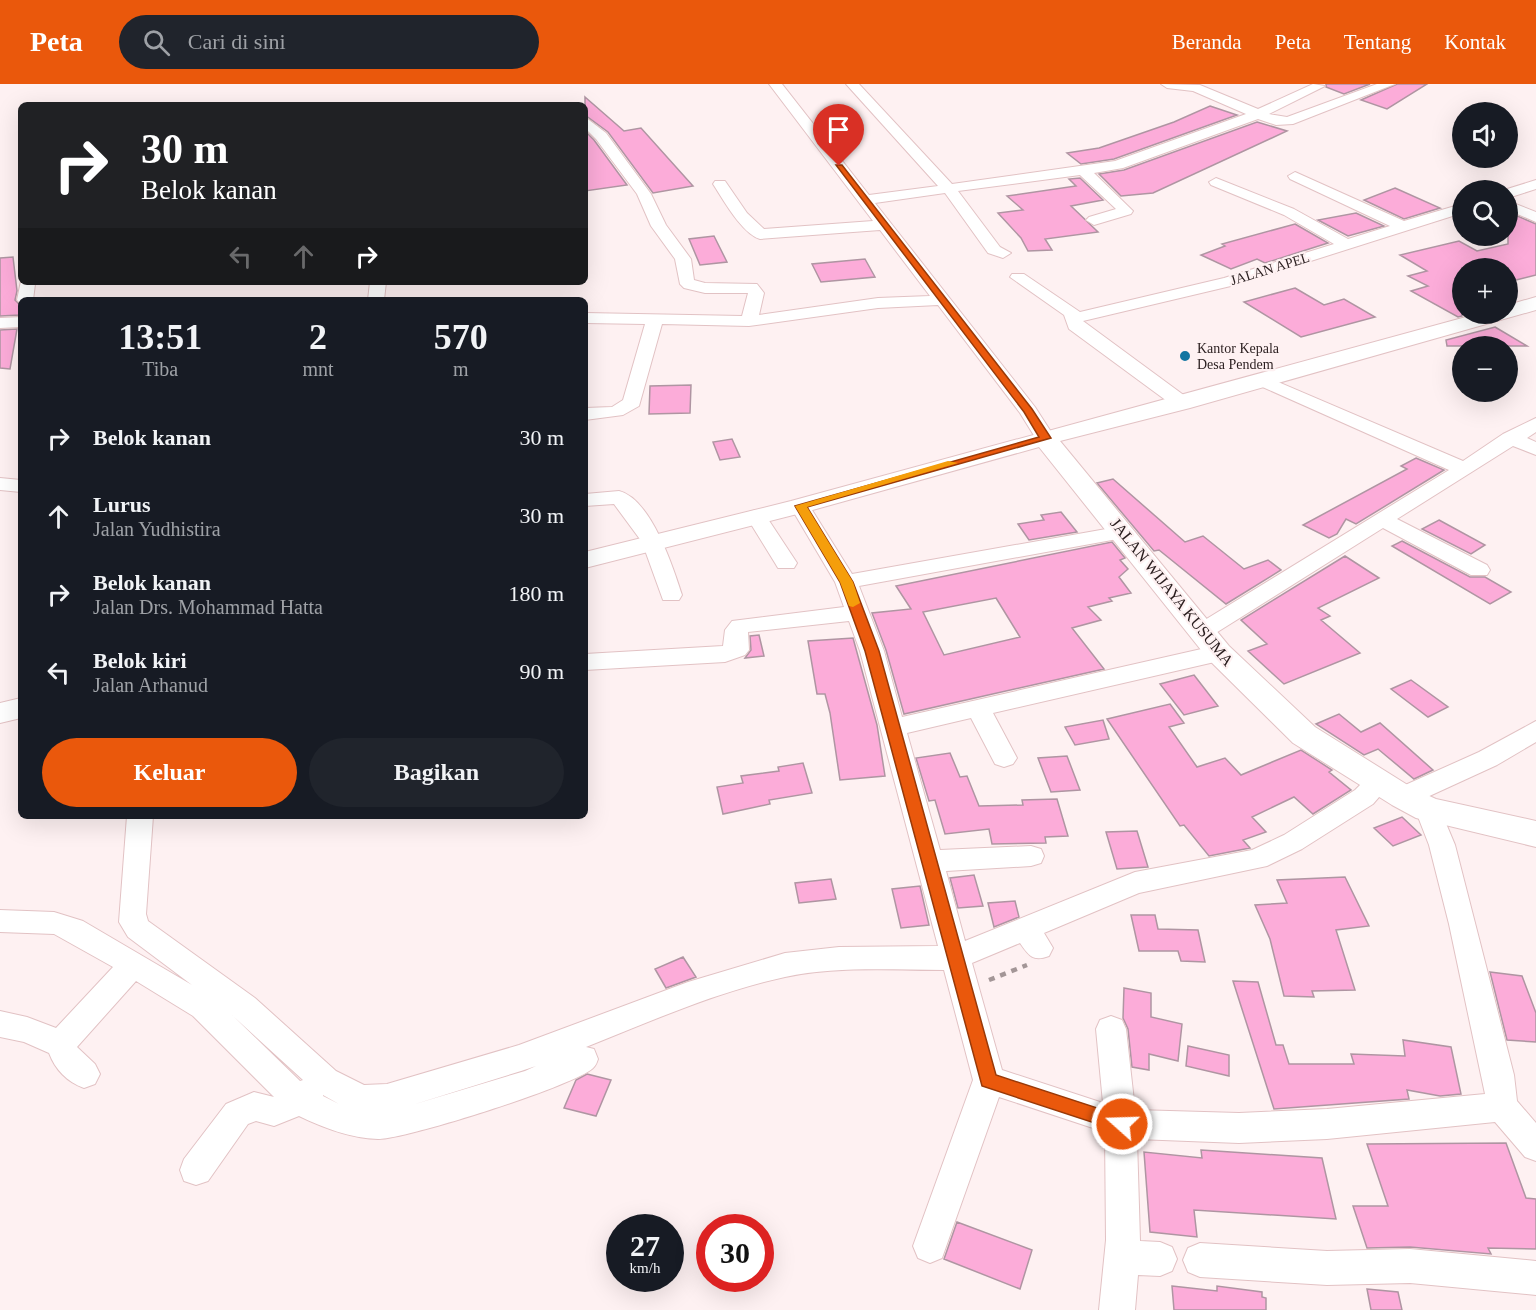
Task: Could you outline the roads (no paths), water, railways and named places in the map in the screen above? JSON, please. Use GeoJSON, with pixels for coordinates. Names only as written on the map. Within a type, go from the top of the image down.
{"type":"FeatureCollection","features":[{"type":"Feature","properties":{"kind":"main road"},"geometry":{"type":"LineString","coordinates":[[1518,308],[1536,303]]}},
{"type":"Feature","properties":{"kind":"main road"},"geometry":{"type":"LineString","coordinates":[[588,559],[801,506],[1045,438],[1264,381],[1464,324]]}},
{"type":"Feature","properties":{"kind":"main road","name":"JALAN WIJAYA KUSUMA"},"geometry":{"type":"LineString","coordinates":[[1045,438],[1211,642],[1304,735],[1398,793],[1536,834]]}},
{"type":"Feature","properties":{"kind":"main road"},"geometry":{"type":"LineString","coordinates":[[0,713],[18,709]]}},
{"type":"Feature","properties":{"kind":"street"},"geometry":{"type":"LineString","coordinates":[[775,84],[1028,411],[1045,438]]}},
{"type":"Feature","properties":{"kind":"street"},"geometry":{"type":"LineString","coordinates":[[852,84],[949,189],[994,250],[1003,253]]}},
{"type":"Feature","properties":{"kind":"street"},"geometry":{"type":"LineString","coordinates":[[1167,84],[1196,88],[1276,121],[1288,121],[1389,84]]}},
{"type":"Feature","properties":{"kind":"street"},"geometry":{"type":"LineString","coordinates":[[864,200],[1084,171],[1129,162],[1258,114],[1315,85],[1352,98]]}},
{"type":"Feature","properties":{"kind":"street"},"geometry":{"type":"LineString","coordinates":[[588,124],[601,136],[644,194],[658,226],[684,259],[686,281],[690,285],[705,288],[751,287],[756,293],[749,321]]}},
{"type":"Feature","properties":{"kind":"street"},"geometry":{"type":"LineString","coordinates":[[588,138],[601,136]]}},
{"type":"Feature","properties":{"kind":"street"},"geometry":{"type":"LineString","coordinates":[[1084,171],[1126,211],[1094,220]]}},
{"type":"Feature","properties":{"kind":"street"},"geometry":{"type":"LineString","coordinates":[[1295,176],[1404,227]]}},
{"type":"Feature","properties":{"kind":"street"},"geometry":{"type":"LineString","coordinates":[[1216,182],[1289,212],[1347,245]]}},
{"type":"Feature","properties":{"kind":"street"},"geometry":{"type":"LineString","coordinates":[[720,184],[742,216],[760,234],[884,225]]}},
{"type":"Feature","properties":{"kind":"street"},"geometry":{"type":"LineString","coordinates":[[1518,190],[1536,184]]}},
{"type":"Feature","properties":{"kind":"street"},"geometry":{"type":"LineString","coordinates":[[1518,209],[1536,217]]}},
{"type":"Feature","properties":{"kind":"street","name":"JALAN APEL"},"geometry":{"type":"LineString","coordinates":[[1075,318],[1229,282],[1452,211]]}},
{"type":"Feature","properties":{"kind":"street"},"geometry":{"type":"LineString","coordinates":[[1018,276],[1072,313],[1075,325],[1182,403]]}},
{"type":"Feature","properties":{"kind":"street"},"geometry":{"type":"LineString","coordinates":[[588,318],[749,321],[878,303],[942,300]]}},
{"type":"Feature","properties":{"kind":"street"},"geometry":{"type":"LineString","coordinates":[[588,414],[615,412],[626,409],[632,402],[655,320]]}},
{"type":"Feature","properties":{"kind":"street"},"geometry":{"type":"LineString","coordinates":[[0,323],[18,322]]}},
{"type":"Feature","properties":{"kind":"street"},"geometry":{"type":"LineString","coordinates":[[1264,381],[1464,469]]}},
{"type":"Feature","properties":{"kind":"street"},"geometry":{"type":"LineString","coordinates":[[891,728],[979,709],[1211,642],[1309,563],[1383,520],[1536,423]]}},
{"type":"Feature","properties":{"kind":"street"},"geometry":{"type":"LineString","coordinates":[[1510,438],[1536,449]]}},
{"type":"Feature","properties":{"kind":"street"},"geometry":{"type":"LineString","coordinates":[[0,484],[18,486]]}},
{"type":"Feature","properties":{"kind":"street"},"geometry":{"type":"LineString","coordinates":[[588,500],[619,497],[643,522],[654,541],[671,595]]}},
{"type":"Feature","properties":{"kind":"street"},"geometry":{"type":"LineString","coordinates":[[801,506],[846,582],[872,651],[891,728],[989,1080],[930,1246]]}},
{"type":"Feature","properties":{"kind":"street"},"geometry":{"type":"LineString","coordinates":[[756,516],[786,563]]}},
{"type":"Feature","properties":{"kind":"street"},"geometry":{"type":"LineString","coordinates":[[1383,520],[1479,570]]}},
{"type":"Feature","properties":{"kind":"street"},"geometry":{"type":"LineString","coordinates":[[846,582],[1123,532]]}},
{"type":"Feature","properties":{"kind":"street"},"geometry":{"type":"LineString","coordinates":[[588,662],[725,654],[737,650],[736,630],[740,626],[857,613]]}},
{"type":"Feature","properties":{"kind":"street"},"geometry":{"type":"LineString","coordinates":[[979,709],[1004,758]]}},
{"type":"Feature","properties":{"kind":"street"},"geometry":{"type":"LineString","coordinates":[[140,819],[132,915],[133,922],[138,929],[244,1007],[333,1117],[379,1125],[412,1119],[526,1071],[688,994],[784,965],[839,959],[958,973],[1135,884],[1257,859],[1293,842],[1364,797],[1398,793],[1446,775],[1496,755],[1536,730]]}},
{"type":"Feature","properties":{"kind":"street"},"geometry":{"type":"LineString","coordinates":[[1398,793],[1442,845],[1498,1075],[1502,1107],[1536,1147]]}},
{"type":"Feature","properties":{"kind":"street"},"geometry":{"type":"LineString","coordinates":[[929,861],[1031,856]]}},
{"type":"Feature","properties":{"kind":"street"},"geometry":{"type":"LineString","coordinates":[[0,921],[54,923],[73,929],[132,966],[204,1006],[311,1091]]}},
{"type":"Feature","properties":{"kind":"street"},"geometry":{"type":"LineString","coordinates":[[107,950],[138,929]]}},
{"type":"Feature","properties":{"kind":"street"},"geometry":{"type":"LineString","coordinates":[[61,1044],[132,966]]}},
{"type":"Feature","properties":{"kind":"street"},"geometry":{"type":"LineString","coordinates":[[0,1024],[27,1030],[61,1044],[66,1057],[84,1074]]}},
{"type":"Feature","properties":{"kind":"street"},"geometry":{"type":"LineString","coordinates":[[1111,1029],[1122,1124],[1124,1257],[1117,1310]]}},
{"type":"Feature","properties":{"kind":"street"},"geometry":{"type":"LineString","coordinates":[[526,1071],[583,1059]]}},
{"type":"Feature","properties":{"kind":"street"},"geometry":{"type":"LineString","coordinates":[[989,1080],[1122,1124],[1239,1128],[1327,1124],[1502,1107]]}},
{"type":"Feature","properties":{"kind":"street"},"geometry":{"type":"LineString","coordinates":[[196,1170],[237,1114],[254,1107],[274,1112],[282,1110],[311,1091]]}},
{"type":"Feature","properties":{"kind":"street"},"geometry":{"type":"LineString","coordinates":[[1124,1257],[1160,1259]]}},
{"type":"Feature","properties":{"kind":"street"},"geometry":{"type":"LineString","coordinates":[[1200,1260],[1327,1268],[1410,1266],[1536,1278]]}},
{"type":"Feature","properties":{"kind":"place","name":"Kantor Kepala Desa Pendem"},"geometry":{"type":"Point","coordinates":[1185,356]}}]}
